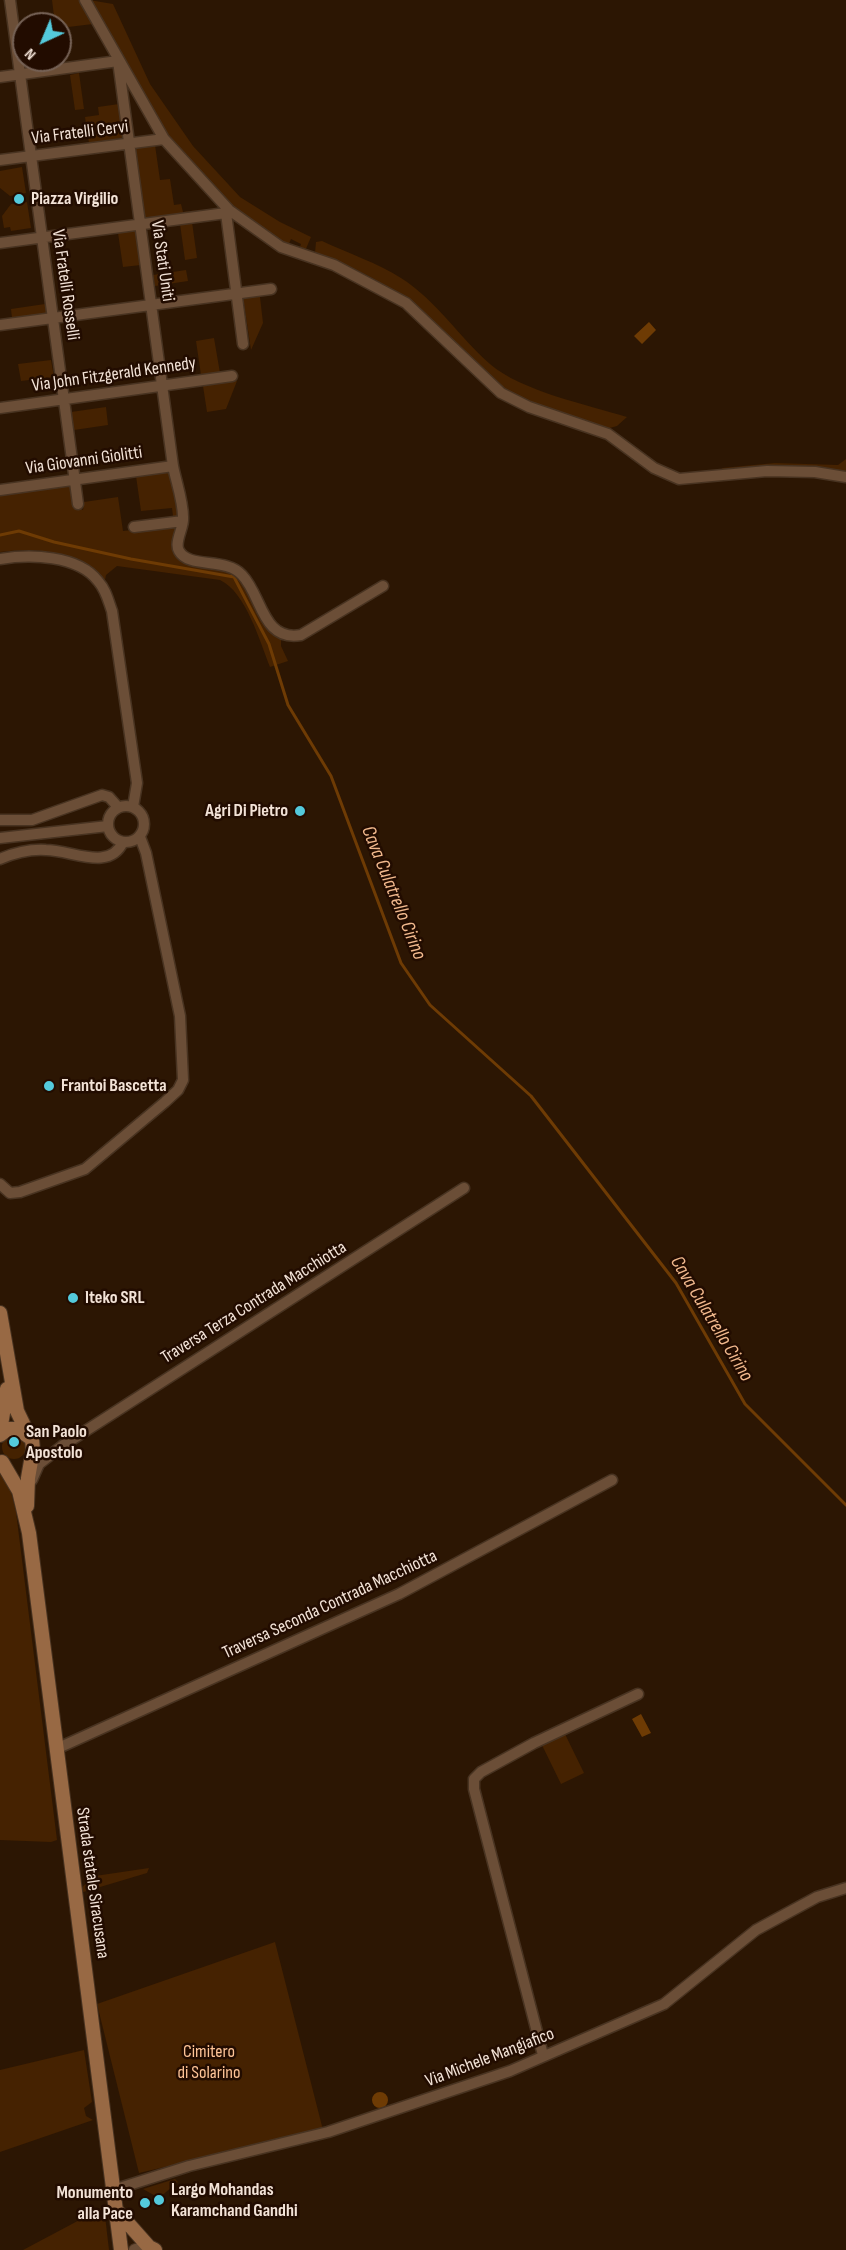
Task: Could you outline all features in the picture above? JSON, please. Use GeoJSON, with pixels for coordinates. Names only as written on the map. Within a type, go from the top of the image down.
{"type":"FeatureCollection","features":[{"type":"Feature","properties":{"kind":"main road"},"geometry":{"type":"LineString","coordinates":[[0,1313],[7,1366],[17,1411],[30,1436],[33,1450],[27,1520]]}},
{"type":"Feature","properties":{"kind":"main road"},"geometry":{"type":"LineString","coordinates":[[7,1366],[7,1397],[0,1433],[15,1428],[30,1436]]}},
{"type":"Feature","properties":{"kind":"main road"},"geometry":{"type":"LineString","coordinates":[[27,1520],[19,1491],[3,1462],[31,1462]]}},
{"type":"Feature","properties":{"kind":"main road","name":"Strada statale Siracusana"},"geometry":{"type":"LineString","coordinates":[[27,1520],[121,2250]]}},
{"type":"Feature","properties":{"kind":"main road"},"geometry":{"type":"LineString","coordinates":[[117,2211],[146,2249]]}},
{"type":"Feature","properties":{"kind":"street","name":"Via Fratelli Rosselli"},"geometry":{"type":"LineString","coordinates":[[10,0],[78,504]]}},
{"type":"Feature","properties":{"kind":"street"},"geometry":{"type":"LineString","coordinates":[[85,0],[164,139],[227,212],[281,247],[334,265],[406,303],[501,393],[529,407],[608,434],[663,474],[689,480],[766,471],[815,472],[846,477]]}},
{"type":"Feature","properties":{"kind":"street"},"geometry":{"type":"LineString","coordinates":[[0,77],[118,61]]}},
{"type":"Feature","properties":{"kind":"street","name":"Via Stati Uniti"},"geometry":{"type":"LineString","coordinates":[[118,61],[173,465],[183,521],[177,546],[179,552],[189,560],[224,564],[238,570],[249,584],[267,622],[288,636],[301,636],[383,586]]}},
{"type":"Feature","properties":{"kind":"street","name":"Via Fratelli Cervi"},"geometry":{"type":"LineString","coordinates":[[0,160],[164,139]]}},
{"type":"Feature","properties":{"kind":"street"},"geometry":{"type":"LineString","coordinates":[[0,243],[227,212]]}},
{"type":"Feature","properties":{"kind":"street"},"geometry":{"type":"LineString","coordinates":[[227,212],[243,344]]}},
{"type":"Feature","properties":{"kind":"street"},"geometry":{"type":"LineString","coordinates":[[0,325],[271,289]]}},
{"type":"Feature","properties":{"kind":"street","name":"Via John Fitzgerald Kennedy"},"geometry":{"type":"LineString","coordinates":[[0,408],[232,376]]}},
{"type":"Feature","properties":{"kind":"street","name":"Via Giovanni Giolitti"},"geometry":{"type":"LineString","coordinates":[[0,490],[173,465]]}},
{"type":"Feature","properties":{"kind":"street"},"geometry":{"type":"LineString","coordinates":[[134,527],[183,521]]}},
{"type":"Feature","properties":{"kind":"street"},"geometry":{"type":"LineString","coordinates":[[0,559],[29,556],[69,563],[87,571],[106,592],[112,611],[137,783],[133,807],[144,820],[140,837],[179,1006],[183,1080],[178,1090],[165,1102],[85,1169],[20,1192],[10,1193],[0,1184]]}},
{"type":"Feature","properties":{"kind":"street"},"geometry":{"type":"LineString","coordinates":[[0,820],[32,820],[102,795],[109,797],[118,807]]}},
{"type":"Feature","properties":{"kind":"street"},"geometry":{"type":"LineString","coordinates":[[133,807],[118,807],[112,812],[108,826],[113,837],[123,842],[140,837]]}},
{"type":"Feature","properties":{"kind":"street"},"geometry":{"type":"LineString","coordinates":[[3,840],[108,826]]}},
{"type":"Feature","properties":{"kind":"street"},"geometry":{"type":"LineString","coordinates":[[0,859],[29,851],[46,850],[108,858],[118,852],[123,842]]}},
{"type":"Feature","properties":{"kind":"street","name":"Traversa Terza Contrada Macchiotta"},"geometry":{"type":"LineString","coordinates":[[31,1462],[62,1446],[464,1188]]}},
{"type":"Feature","properties":{"kind":"street"},"geometry":{"type":"LineString","coordinates":[[30,1436],[48,1448],[62,1446]]}},
{"type":"Feature","properties":{"kind":"street","name":"Traversa Seconda Contrada Macchiotta"},"geometry":{"type":"LineString","coordinates":[[56,1749],[399,1594],[612,1480]]}},
{"type":"Feature","properties":{"kind":"street"},"geometry":{"type":"LineString","coordinates":[[543,2055],[474,1789],[474,1779],[481,1772],[534,1743],[638,1694]]}},
{"type":"Feature","properties":{"kind":"street","name":"Via Michele Mangiafico"},"geometry":{"type":"LineString","coordinates":[[113,2190],[189,2166],[328,2132],[474,2085],[664,2004],[756,1930],[817,1897],[846,1888]]}},
{"type":"Feature","properties":{"kind":"green space"},"geometry":{"type":"Polygon","coordinates":[[[52,0],[79,0],[93,24],[72,27],[72,12],[54,12],[52,0]]]}},
{"type":"Feature","properties":{"kind":"green space"},"geometry":{"type":"Polygon","coordinates":[[[89,0],[113,4],[150,84],[193,146],[240,197],[280,222],[311,237],[305,251],[299,250],[301,244],[291,239],[288,246],[234,210],[171,138],[151,113],[89,0]]]}},
{"type":"Feature","properties":{"kind":"green space"},"geometry":{"type":"Polygon","coordinates":[[[79,73],[84,109],[75,110],[70,75],[79,73]]]}},
{"type":"Feature","properties":{"kind":"green space"},"geometry":{"type":"Polygon","coordinates":[[[119,104],[123,138],[89,143],[85,117],[99,115],[98,107],[119,104]]]}},
{"type":"Feature","properties":{"kind":"green space"},"geometry":{"type":"Polygon","coordinates":[[[155,145],[160,180],[170,179],[174,205],[181,204],[183,212],[205,209],[145,219],[135,148],[155,145]]]}},
{"type":"Feature","properties":{"kind":"green space"},"geometry":{"type":"Polygon","coordinates":[[[22,167],[26,193],[10,196],[0,188],[0,171],[22,167]]]}},
{"type":"Feature","properties":{"kind":"green space"},"geometry":{"type":"Polygon","coordinates":[[[27,202],[31,228],[11,231],[10,227],[4,228],[2,216],[11,204],[27,202]]]}},
{"type":"Feature","properties":{"kind":"green space"},"geometry":{"type":"Polygon","coordinates":[[[192,222],[197,258],[185,260],[180,224],[192,222]]]}},
{"type":"Feature","properties":{"kind":"green space"},"geometry":{"type":"Polygon","coordinates":[[[137,229],[141,265],[123,267],[118,233],[137,229]]]}},
{"type":"Feature","properties":{"kind":"green space"},"geometry":{"type":"Polygon","coordinates":[[[322,241],[382,268],[414,287],[437,308],[479,354],[503,374],[556,396],[627,417],[617,426],[606,429],[521,400],[501,388],[430,318],[400,295],[368,275],[315,253],[316,242],[322,241]]]}},
{"type":"Feature","properties":{"kind":"green space"},"geometry":{"type":"Polygon","coordinates":[[[186,270],[188,281],[155,286],[153,275],[186,270]]]}},
{"type":"Feature","properties":{"kind":"green space"},"geometry":{"type":"Polygon","coordinates":[[[243,297],[260,297],[263,323],[251,350],[243,297]]]}},
{"type":"Feature","properties":{"kind":"green space"},"geometry":{"type":"Polygon","coordinates":[[[45,304],[47,313],[12,318],[11,309],[45,304]]]}},
{"type":"Feature","properties":{"kind":"green space"},"geometry":{"type":"Polygon","coordinates":[[[214,338],[220,373],[201,375],[196,341],[214,338]]]}},
{"type":"Feature","properties":{"kind":"green space"},"geometry":{"type":"Polygon","coordinates":[[[51,360],[54,377],[21,381],[18,364],[51,360]]]}},
{"type":"Feature","properties":{"kind":"green space"},"geometry":{"type":"Polygon","coordinates":[[[237,381],[226,409],[207,412],[203,386],[237,381]]]}},
{"type":"Feature","properties":{"kind":"green space"},"geometry":{"type":"Polygon","coordinates":[[[106,407],[108,425],[74,430],[71,412],[106,407]]]}},
{"type":"Feature","properties":{"kind":"green space"},"geometry":{"type":"Polygon","coordinates":[[[846,459],[846,472],[723,471],[722,468],[775,463],[838,465],[846,459]]]}},
{"type":"Feature","properties":{"kind":"green space"},"geometry":{"type":"Polygon","coordinates":[[[170,472],[178,516],[173,516],[172,508],[141,511],[136,476],[170,472]]]}},
{"type":"Feature","properties":{"kind":"green space"},"geometry":{"type":"Polygon","coordinates":[[[71,484],[73,503],[83,510],[84,502],[118,497],[123,531],[179,525],[174,549],[220,564],[236,574],[247,588],[268,627],[281,639],[281,646],[288,661],[270,667],[245,606],[229,586],[220,580],[117,566],[106,575],[105,580],[80,563],[56,554],[30,550],[0,552],[0,492],[71,484]]]}},
{"type":"Feature","properties":{"kind":"green space"},"geometry":{"type":"Polygon","coordinates":[[[14,1435],[19,1436],[25,1442],[25,1452],[19,1458],[14,1459],[9,1458],[3,1452],[2,1447],[3,1442],[9,1436],[14,1435]]]}},
{"type":"Feature","properties":{"kind":"green space"},"geometry":{"type":"Polygon","coordinates":[[[0,1473],[9,1484],[16,1512],[57,1840],[51,1842],[0,1840],[0,1473]]]}},
{"type":"Feature","properties":{"kind":"green space"},"geometry":{"type":"Polygon","coordinates":[[[564,1732],[584,1773],[561,1784],[541,1743],[564,1732]]]}},
{"type":"Feature","properties":{"kind":"green space"},"geometry":{"type":"Polygon","coordinates":[[[149,1868],[147,1873],[80,1893],[80,1889],[95,1876],[149,1868]]]}},
{"type":"Feature","properties":{"kind":"green space","name":"Cimitero di Solarino"},"geometry":{"type":"Polygon","coordinates":[[[275,1942],[323,2130],[139,2173],[97,2004],[275,1942]]]}},
{"type":"Feature","properties":{"kind":"green space"},"geometry":{"type":"Polygon","coordinates":[[[84,2050],[92,2102],[84,2108],[86,2116],[93,2120],[0,2152],[0,2070],[84,2050]]]}},
{"type":"Feature","properties":{"kind":"green space"},"geometry":{"type":"Polygon","coordinates":[[[175,2179],[178,2182],[159,2198],[143,2189],[175,2179]]]}},
{"type":"Feature","properties":{"kind":"green space"},"geometry":{"type":"Polygon","coordinates":[[[104,2207],[109,2250],[23,2250],[104,2207]]]}},
{"type":"Feature","properties":{"kind":"shaded area"},"geometry":{"type":"Polygon","coordinates":[[[649,322],[656,330],[642,344],[634,336],[649,322]]]}},
{"type":"Feature","properties":{"kind":"shaded area"},"geometry":{"type":"Polygon","coordinates":[[[641,1714],[651,1733],[642,1737],[632,1719],[641,1714]]]}},
{"type":"Feature","properties":{"kind":"shaded area"},"geometry":{"type":"Polygon","coordinates":[[[377,2092],[383,2092],[388,2100],[386,2106],[377,2108],[372,2103],[372,2097],[377,2092]]]}},
{"type":"Feature","properties":{"kind":"waterway","name":"Cava Culatrello Cirino"},"geometry":{"type":"LineString","coordinates":[[0,535],[19,531],[54,542],[131,559],[234,577],[269,644],[288,705],[331,776],[401,963],[430,1005],[531,1096],[676,1283],[745,1404],[846,1505]]}},
{"type":"Feature","properties":{"kind":"place","name":"Piazza Virgilio"},"geometry":{"type":"Point","coordinates":[19,199]}},
{"type":"Feature","properties":{"kind":"place","name":"Agri Di Pietro"},"geometry":{"type":"Point","coordinates":[300,811]}},
{"type":"Feature","properties":{"kind":"place","name":"Frantoi Bascetta"},"geometry":{"type":"Point","coordinates":[49,1086]}},
{"type":"Feature","properties":{"kind":"place","name":"Iteko SRL"},"geometry":{"type":"Point","coordinates":[73,1298]}},
{"type":"Feature","properties":{"kind":"place","name":"San Paolo Apostolo"},"geometry":{"type":"Point","coordinates":[14,1442]}},
{"type":"Feature","properties":{"kind":"place","name":"Largo Mohandas Karamchand Gandhi"},"geometry":{"type":"Point","coordinates":[159,2200]}},
{"type":"Feature","properties":{"kind":"place","name":"Monumento alla Pace"},"geometry":{"type":"Point","coordinates":[145,2203]}}]}
